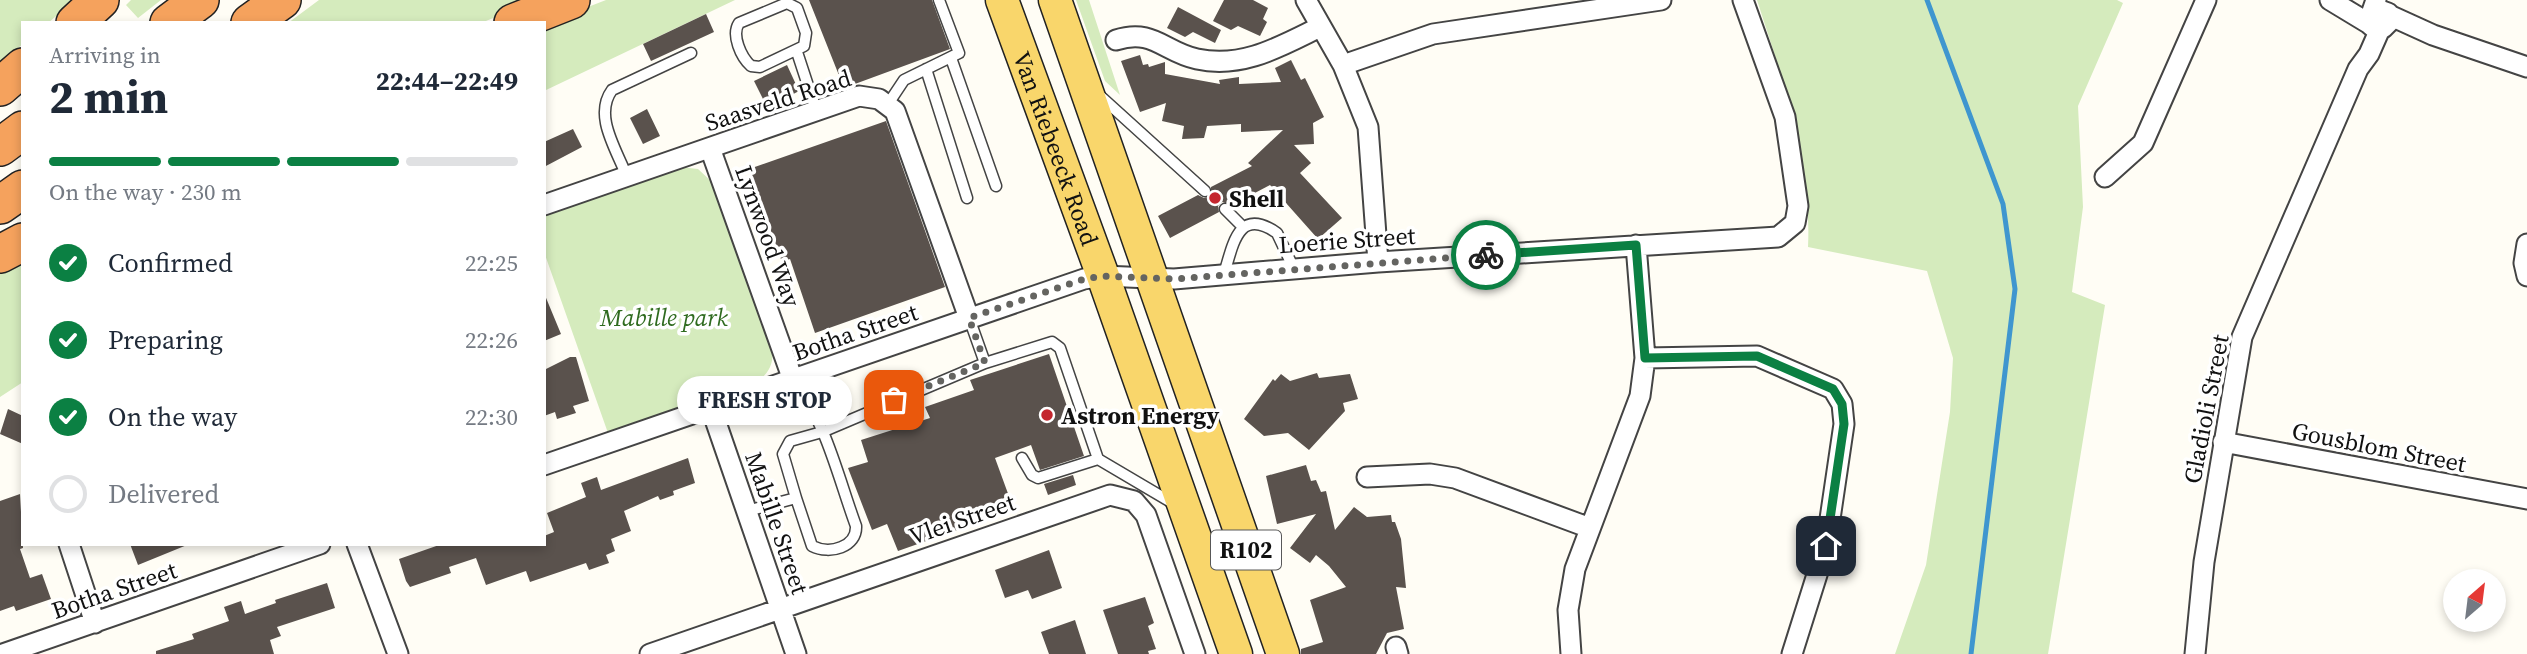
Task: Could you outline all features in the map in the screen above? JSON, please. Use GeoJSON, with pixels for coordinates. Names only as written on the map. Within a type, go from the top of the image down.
{"type":"FeatureCollection","features":[{"type":"Feature","properties":{"kind":"highway"},"geometry":{"type":"LineString","coordinates":[[77,21],[100,0]]}},
{"type":"Feature","properties":{"kind":"highway"},"geometry":{"type":"LineString","coordinates":[[172,21],[200,0]]}},
{"type":"Feature","properties":{"kind":"highway"},"geometry":{"type":"LineString","coordinates":[[253,21],[282,0]]}},
{"type":"Feature","properties":{"kind":"highway"},"geometry":{"type":"LineString","coordinates":[[518,21],[571,0]]}},
{"type":"Feature","properties":{"kind":"highway"},"geometry":{"type":"LineString","coordinates":[[0,87],[21,69]]}},
{"type":"Feature","properties":{"kind":"highway"},"geometry":{"type":"LineString","coordinates":[[0,147],[21,131]]}},
{"type":"Feature","properties":{"kind":"highway"},"geometry":{"type":"LineString","coordinates":[[0,205],[21,190]]}},
{"type":"Feature","properties":{"kind":"highway"},"geometry":{"type":"LineString","coordinates":[[0,254],[21,243]]}},
{"type":"Feature","properties":{"kind":"main road","name":"Van Riebeeck Road"},"geometry":{"type":"LineString","coordinates":[[1002,0],[1103,276],[1236,654]]}},
{"type":"Feature","properties":{"kind":"main road","name":"Van Riebeeck Road"},"geometry":{"type":"LineString","coordinates":[[1055,0],[1283,654]]}},
{"type":"Feature","properties":{"kind":"street"},"geometry":{"type":"LineString","coordinates":[[1306,0],[1343,65],[1371,139],[1378,262]]}},
{"type":"Feature","properties":{"kind":"street"},"geometry":{"type":"LineString","coordinates":[[1343,65],[1433,34],[1534,9],[1661,0]]}},
{"type":"Feature","properties":{"kind":"street","name":"Loerie Street"},"geometry":{"type":"LineString","coordinates":[[1103,276],[1174,279],[1378,262],[1770,238],[1784,234],[1795,223],[1798,206],[1784,117],[1743,0]]}},
{"type":"Feature","properties":{"kind":"street"},"geometry":{"type":"LineString","coordinates":[[2105,177],[2143,143],[2206,0]]}},
{"type":"Feature","properties":{"kind":"street"},"geometry":{"type":"LineString","coordinates":[[2330,0],[2379,15]]}},
{"type":"Feature","properties":{"kind":"street"},"geometry":{"type":"LineString","coordinates":[[2339,0],[2527,66]]}},
{"type":"Feature","properties":{"kind":"street","name":"Gladioli Street"},"geometry":{"type":"LineString","coordinates":[[2195,654],[2203,562],[2242,337],[2379,15]]}},
{"type":"Feature","properties":{"kind":"street"},"geometry":{"type":"LineString","coordinates":[[1116,40],[1140,35],[1196,59],[1231,61],[1256,57],[1320,27]]}},
{"type":"Feature","properties":{"kind":"street","name":"Saasveld Road"},"geometry":{"type":"LineString","coordinates":[[546,204],[859,96],[888,104],[895,111],[969,318]]}},
{"type":"Feature","properties":{"kind":"street","name":"Lynwood Way"},"geometry":{"type":"LineString","coordinates":[[710,148],[793,380]]}},
{"type":"Feature","properties":{"kind":"street"},"geometry":{"type":"LineString","coordinates":[[2527,244],[2524,263],[2527,276]]}},
{"type":"Feature","properties":{"kind":"street"},"geometry":{"type":"LineString","coordinates":[[1571,654],[1568,610],[1570,591],[1590,528],[1640,396],[1645,358],[1636,245]]}},
{"type":"Feature","properties":{"kind":"street","name":"Botha Street"},"geometry":{"type":"LineString","coordinates":[[546,464],[1084,279],[1103,276]]}},
{"type":"Feature","properties":{"kind":"street"},"geometry":{"type":"LineString","coordinates":[[1645,358],[1757,356],[1825,383],[1842,404],[1844,424],[1826,546],[1792,654]]}},
{"type":"Feature","properties":{"kind":"street","name":"Mabille Street"},"geometry":{"type":"LineString","coordinates":[[711,408],[796,654]]}},
{"type":"Feature","properties":{"kind":"street","name":"Gousblom Street"},"geometry":{"type":"LineString","coordinates":[[2223,442],[2527,499]]}},
{"type":"Feature","properties":{"kind":"street"},"geometry":{"type":"LineString","coordinates":[[1367,477],[1430,474],[1455,478],[1590,528]]}},
{"type":"Feature","properties":{"kind":"street","name":"Vlei Street"},"geometry":{"type":"LineString","coordinates":[[650,654],[1103,496],[1118,495],[1134,501],[1146,515],[1195,654]]}},
{"type":"Feature","properties":{"kind":"street"},"geometry":{"type":"LineString","coordinates":[[70,546],[95,623]]}},
{"type":"Feature","properties":{"kind":"street","name":"Botha Street"},"geometry":{"type":"LineString","coordinates":[[2,654],[95,623],[289,550],[310,546]]}},
{"type":"Feature","properties":{"kind":"street"},"geometry":{"type":"LineString","coordinates":[[358,546],[397,654]]}},
{"type":"Feature","properties":{"kind":"lane"},"geometry":{"type":"LineString","coordinates":[[888,104],[904,80],[958,55],[960,48],[939,0]]}},
{"type":"Feature","properties":{"kind":"lane"},"geometry":{"type":"LineString","coordinates":[[780,4],[792,4],[797,8],[806,33],[804,46],[797,52],[761,67],[751,66],[736,39],[736,27],[780,4]]}},
{"type":"Feature","properties":{"kind":"lane"},"geometry":{"type":"LineString","coordinates":[[797,52],[816,110]]}},
{"type":"Feature","properties":{"kind":"lane"},"geometry":{"type":"LineString","coordinates":[[627,177],[603,116],[606,98],[612,90],[691,53]]}},
{"type":"Feature","properties":{"kind":"lane"},"geometry":{"type":"LineString","coordinates":[[951,58],[996,186]]}},
{"type":"Feature","properties":{"kind":"lane"},"geometry":{"type":"LineString","coordinates":[[926,69],[967,198]]}},
{"type":"Feature","properties":{"kind":"lane"},"geometry":{"type":"LineString","coordinates":[[1084,82],[1153,141],[1205,191]]}},
{"type":"Feature","properties":{"kind":"lane"},"geometry":{"type":"LineString","coordinates":[[1225,209],[1243,227]]}},
{"type":"Feature","properties":{"kind":"lane"},"geometry":{"type":"LineString","coordinates":[[1224,274],[1236,234],[1243,227],[1256,223],[1277,233],[1294,269]]}},
{"type":"Feature","properties":{"kind":"lane"},"geometry":{"type":"LineString","coordinates":[[969,318],[985,363]]}},
{"type":"Feature","properties":{"kind":"lane"},"geometry":{"type":"LineString","coordinates":[[793,380],[810,404],[822,432],[856,526],[855,538],[851,544],[826,551],[812,546],[784,463],[785,448],[790,442],[822,432],[985,363],[1052,342],[1056,343],[1098,459],[1185,510]]}},
{"type":"Feature","properties":{"kind":"lane"},"geometry":{"type":"LineString","coordinates":[[1022,458],[1032,475],[1038,478],[1098,459]]}},
{"type":"Feature","properties":{"kind":"lane"},"geometry":{"type":"LineString","coordinates":[[747,511],[796,498]]}},
{"type":"Feature","properties":{"kind":"green space"},"geometry":{"type":"Polygon","coordinates":[[[0,0],[75,0],[50,21],[21,21],[21,46],[0,62],[0,0]]]}},
{"type":"Feature","properties":{"kind":"green space"},"geometry":{"type":"Polygon","coordinates":[[[131,0],[161,0],[138,18],[126,5],[131,0]]]}},
{"type":"Feature","properties":{"kind":"green space"},"geometry":{"type":"Polygon","coordinates":[[[319,0],[538,0],[486,21],[291,21],[319,0]]]}},
{"type":"Feature","properties":{"kind":"green space"},"geometry":{"type":"Polygon","coordinates":[[[606,0],[735,0],[546,90],[546,23],[606,0]]]}},
{"type":"Feature","properties":{"kind":"green space"},"geometry":{"type":"Polygon","coordinates":[[[1076,0],[1089,0],[1120,95],[1105,81],[1076,0]]]}},
{"type":"Feature","properties":{"kind":"green space"},"geometry":{"type":"Polygon","coordinates":[[[1757,0],[2117,0],[2123,3],[2078,106],[2083,207],[2072,292],[2105,305],[2048,654],[1895,654],[1926,565],[1950,412],[1953,358],[1927,271],[1808,247],[1805,184],[1794,122],[1757,0]]]}},
{"type":"Feature","properties":{"kind":"green space","name":"Mabille park"},"geometry":{"type":"Polygon","coordinates":[[[680,167],[698,169],[712,182],[771,343],[771,365],[765,374],[756,382],[608,433],[546,258],[546,215],[680,167]]]}},
{"type":"Feature","properties":{"kind":"green space"},"geometry":{"type":"Polygon","coordinates":[[[21,257],[21,383],[0,397],[0,269],[21,257]]]}},
{"type":"Feature","properties":{"kind":"building"},"geometry":{"type":"Polygon","coordinates":[[[809,0],[932,0],[950,49],[844,88],[809,0]]]}},
{"type":"Feature","properties":{"kind":"building"},"geometry":{"type":"Polygon","coordinates":[[[1224,0],[1253,0],[1268,8],[1263,19],[1267,22],[1260,36],[1238,26],[1231,30],[1213,21],[1224,0]]]}},
{"type":"Feature","properties":{"kind":"building"},"geometry":{"type":"Polygon","coordinates":[[[1178,7],[1221,30],[1215,43],[1193,32],[1185,37],[1167,28],[1178,7]]]}},
{"type":"Feature","properties":{"kind":"building"},"geometry":{"type":"Polygon","coordinates":[[[706,14],[714,32],[651,61],[643,44],[706,14]]]}},
{"type":"Feature","properties":{"kind":"building"},"geometry":{"type":"Polygon","coordinates":[[[1140,55],[1143,65],[1148,64],[1149,67],[1165,62],[1165,74],[1220,84],[1219,80],[1239,77],[1239,84],[1281,82],[1275,68],[1291,60],[1301,80],[1305,78],[1324,117],[1313,123],[1314,144],[1294,145],[1311,163],[1300,173],[1342,218],[1318,239],[1270,185],[1232,205],[1222,202],[1218,206],[1219,212],[1170,238],[1158,216],[1198,195],[1204,198],[1210,196],[1211,187],[1252,166],[1248,163],[1283,130],[1241,132],[1241,124],[1207,126],[1204,138],[1182,139],[1184,126],[1162,121],[1166,103],[1140,112],[1121,61],[1140,55]]]}},
{"type":"Feature","properties":{"kind":"building"},"geometry":{"type":"Polygon","coordinates":[[[787,65],[799,91],[782,100],[779,94],[764,101],[754,81],[787,65]]]}},
{"type":"Feature","properties":{"kind":"building"},"geometry":{"type":"Polygon","coordinates":[[[647,109],[660,136],[643,144],[630,118],[647,109]]]}},
{"type":"Feature","properties":{"kind":"building"},"geometry":{"type":"Polygon","coordinates":[[[886,121],[945,287],[815,333],[790,259],[782,262],[749,169],[886,121]]]}},
{"type":"Feature","properties":{"kind":"building"},"geometry":{"type":"Polygon","coordinates":[[[573,129],[582,147],[546,166],[546,141],[573,129]]]}},
{"type":"Feature","properties":{"kind":"building"},"geometry":{"type":"Polygon","coordinates":[[[546,298],[561,334],[546,340],[546,298]]]}},
{"type":"Feature","properties":{"kind":"building"},"geometry":{"type":"Polygon","coordinates":[[[1049,354],[1084,456],[1040,470],[1031,445],[995,458],[1014,510],[898,551],[887,524],[872,530],[848,468],[868,462],[861,440],[930,418],[925,407],[974,390],[970,380],[1049,354]]]}},
{"type":"Feature","properties":{"kind":"building"},"geometry":{"type":"Polygon","coordinates":[[[570,357],[576,357],[589,401],[573,406],[576,413],[557,419],[555,412],[546,415],[546,369],[570,357]]]}},
{"type":"Feature","properties":{"kind":"building"},"geometry":{"type":"Polygon","coordinates":[[[1317,373],[1319,378],[1350,374],[1358,399],[1343,403],[1345,411],[1309,450],[1288,433],[1264,436],[1244,419],[1273,379],[1275,381],[1281,374],[1290,381],[1317,373]]]}},
{"type":"Feature","properties":{"kind":"building"},"geometry":{"type":"Polygon","coordinates":[[[8,409],[21,415],[21,443],[0,434],[8,409]]]}},
{"type":"Feature","properties":{"kind":"building"},"geometry":{"type":"Polygon","coordinates":[[[688,458],[695,483],[673,491],[674,495],[660,500],[658,496],[624,511],[631,531],[611,539],[615,551],[606,555],[609,563],[589,570],[586,563],[530,582],[526,571],[486,585],[476,558],[449,567],[451,573],[410,587],[406,581],[399,559],[436,546],[546,546],[546,535],[554,532],[547,513],[586,497],[581,483],[597,477],[601,490],[688,458]]]}},
{"type":"Feature","properties":{"kind":"building"},"geometry":{"type":"Polygon","coordinates":[[[1306,465],[1311,481],[1316,480],[1321,492],[1326,491],[1335,530],[1354,507],[1367,517],[1391,515],[1392,522],[1395,522],[1401,539],[1406,588],[1396,587],[1404,629],[1387,633],[1376,654],[1301,654],[1301,649],[1323,642],[1310,600],[1346,587],[1316,555],[1310,563],[1290,548],[1316,514],[1277,524],[1266,476],[1306,465]]]}},
{"type":"Feature","properties":{"kind":"building"},"geometry":{"type":"Polygon","coordinates":[[[1073,475],[1076,485],[1048,495],[1044,484],[1073,475]]]}},
{"type":"Feature","properties":{"kind":"building"},"geometry":{"type":"Polygon","coordinates":[[[20,494],[23,548],[20,549],[30,578],[42,574],[51,599],[16,611],[14,606],[0,611],[0,501],[20,494]]]}},
{"type":"Feature","properties":{"kind":"building"},"geometry":{"type":"Polygon","coordinates":[[[131,546],[185,546],[138,565],[131,546]]]}},
{"type":"Feature","properties":{"kind":"building"},"geometry":{"type":"Polygon","coordinates":[[[1049,550],[1062,588],[1032,599],[1028,590],[1005,598],[995,570],[1049,550]]]}},
{"type":"Feature","properties":{"kind":"building"},"geometry":{"type":"Polygon","coordinates":[[[327,583],[335,608],[277,627],[281,636],[270,640],[274,654],[156,654],[156,651],[194,639],[192,634],[229,621],[224,607],[241,601],[245,614],[276,603],[275,600],[327,583]]]}},
{"type":"Feature","properties":{"kind":"building"},"geometry":{"type":"Polygon","coordinates":[[[1145,597],[1154,623],[1148,626],[1156,649],[1148,651],[1149,654],[1118,654],[1103,610],[1145,597]]]}},
{"type":"Feature","properties":{"kind":"building"},"geometry":{"type":"Polygon","coordinates":[[[1075,620],[1086,654],[1049,654],[1041,632],[1075,620]]]}},
{"type":"Feature","properties":{"kind":"waterway"},"geometry":{"type":"LineString","coordinates":[[1927,0],[2003,204],[2015,289],[1971,654]]}},
{"type":"Feature","properties":{"kind":"way so far"},"geometry":{"type":"LineString","coordinates":[[894,400],[985,363],[969,318],[1084,279],[1103,276],[1174,279],[1486,255]]}},
{"type":"Feature","properties":{"kind":"place","name":"Shell"},"geometry":{"type":"Point","coordinates":[1215,198]}},
{"type":"Feature","properties":{"kind":"place","name":"FRESH STOP"},"geometry":{"type":"Point","coordinates":[894,400]}},
{"type":"Feature","properties":{"kind":"place","name":"Astron Energy"},"geometry":{"type":"Point","coordinates":[1047,415]}},
{"type":"Feature","properties":{"kind":"route"},"geometry":{"type":"LineString","coordinates":[[1486,255],[1636,245],[1645,358],[1743,354],[1757,356],[1825,383],[1833,389],[1842,404],[1844,424],[1826,546]]}}]}
